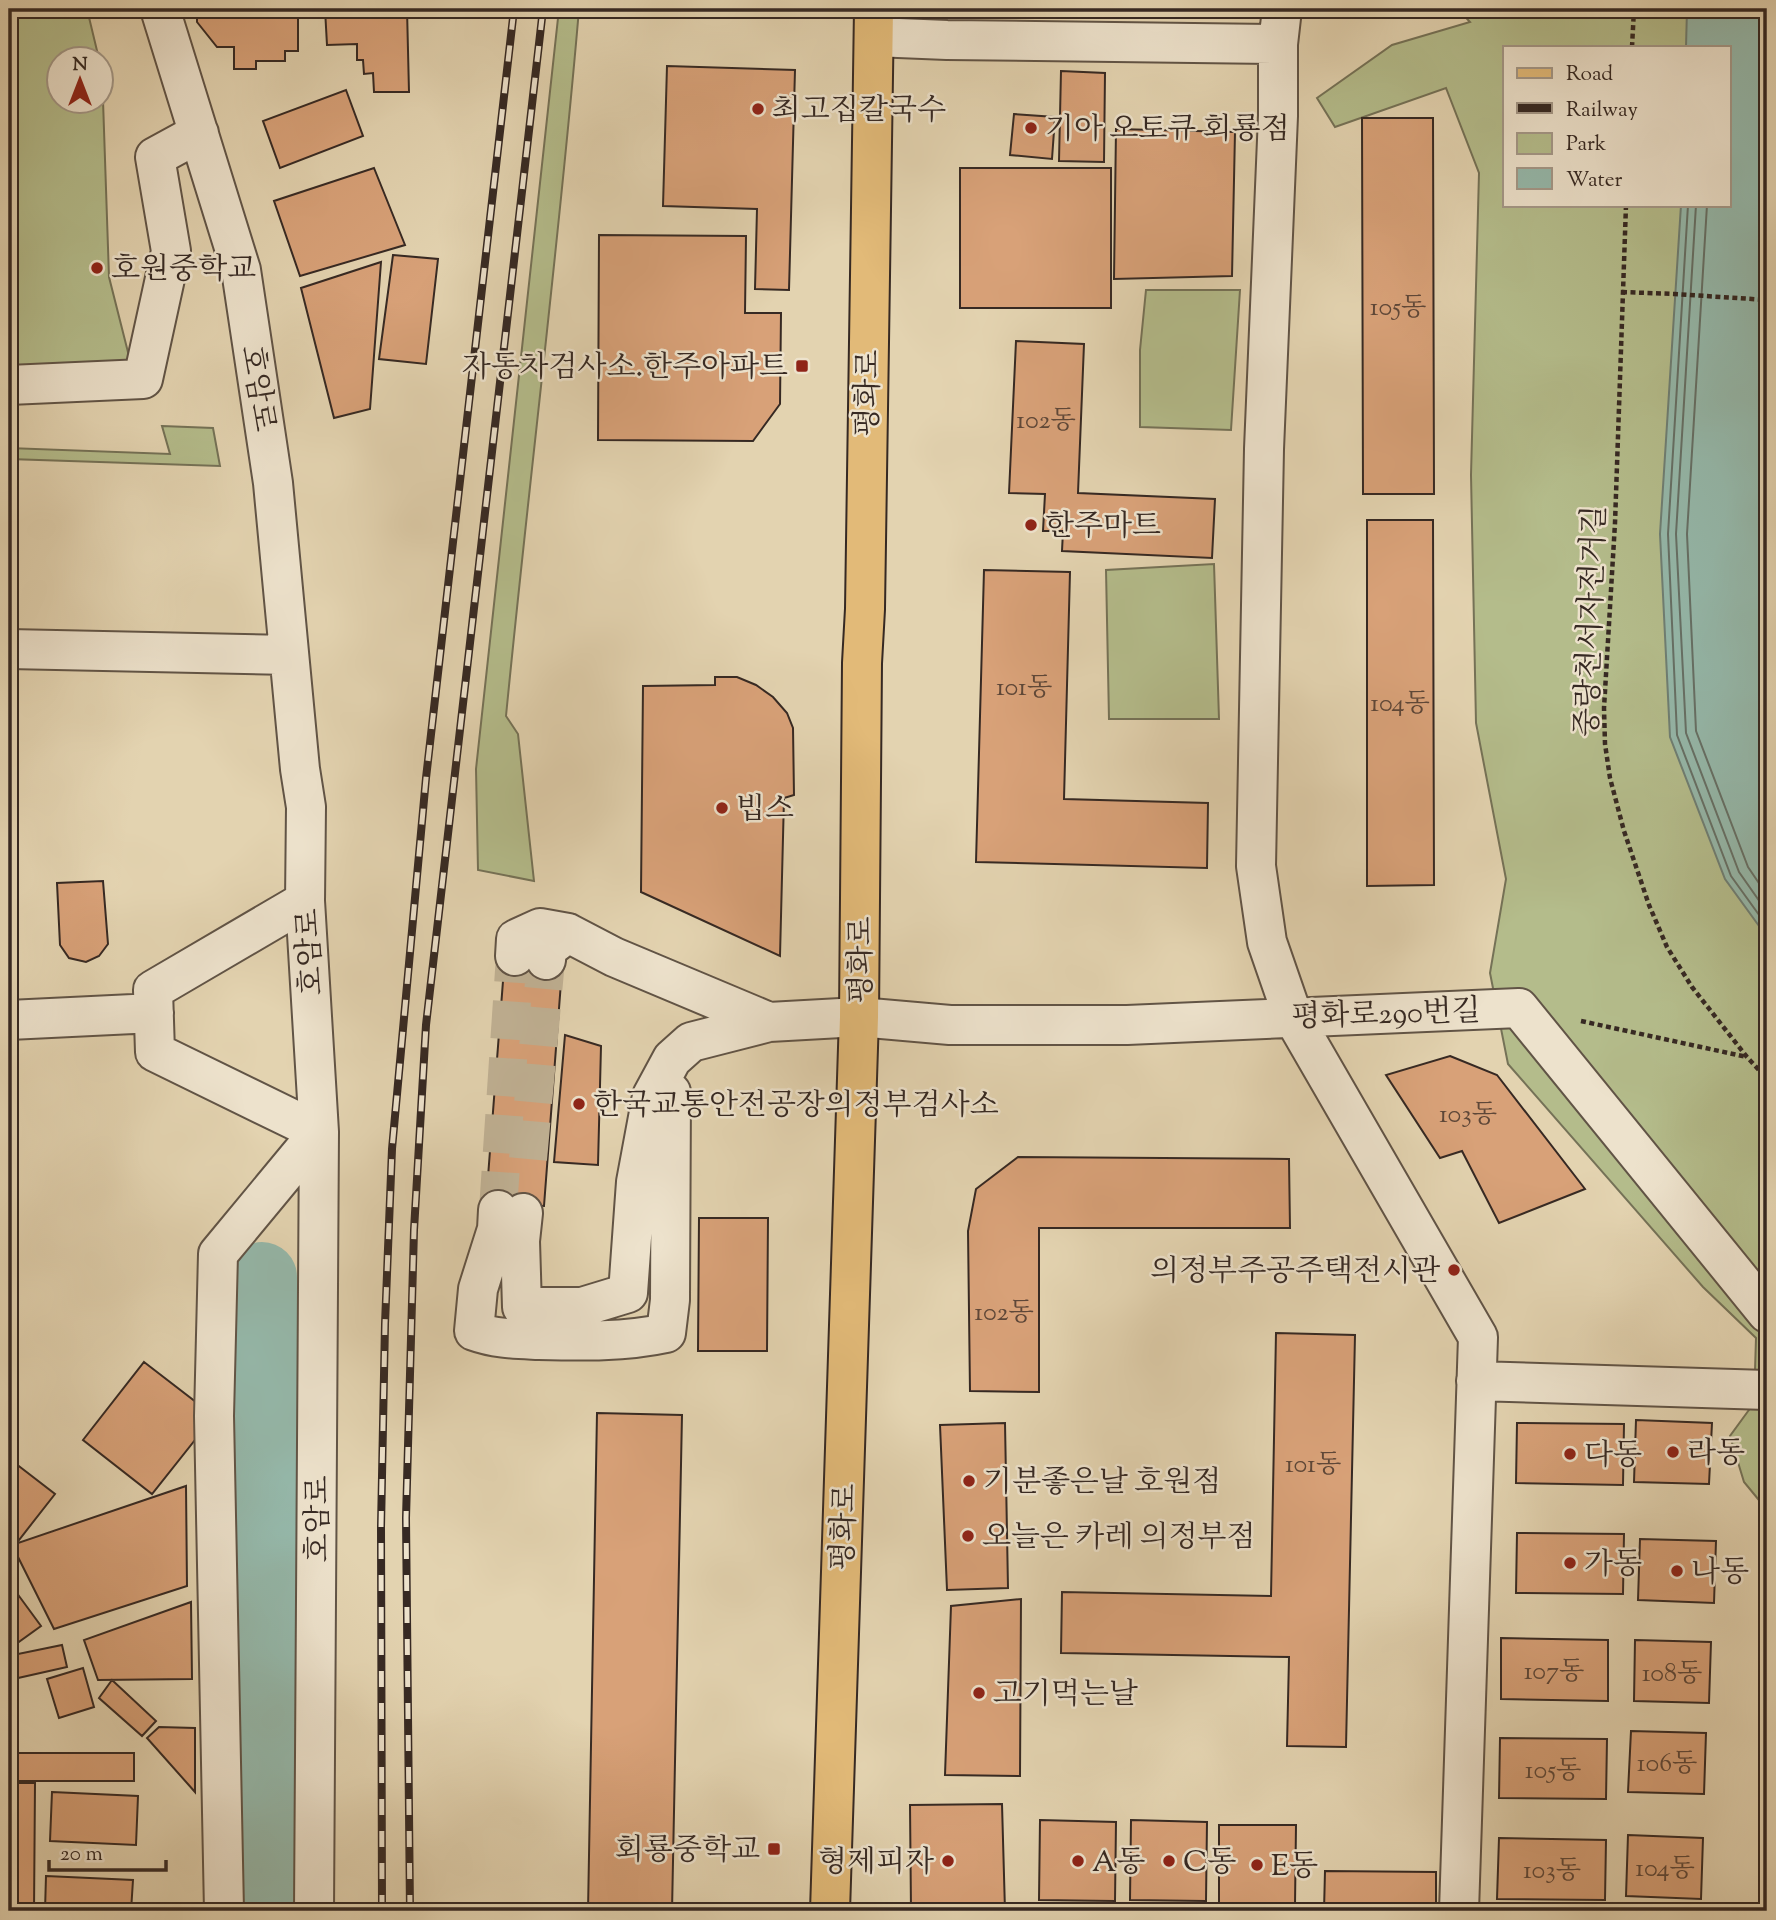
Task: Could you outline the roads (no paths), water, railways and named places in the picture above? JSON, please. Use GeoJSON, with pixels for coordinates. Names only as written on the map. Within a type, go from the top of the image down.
{"type":"FeatureCollection","features":[{"type":"Feature","properties":{"kind":"main road","name":"평화로"},"geometry":{"type":"LineString","coordinates":[[830,1911],[859,1017],[862,663],[874,23]]}},
{"type":"Feature","properties":{"kind":"street","name":"호암로"},"geometry":{"type":"LineString","coordinates":[[160,9],[241,270],[273,483],[300,769],[306,807],[305,901],[319,1132],[314,1911]]}},
{"type":"Feature","properties":{"kind":"street"},"geometry":{"type":"LineString","coordinates":[[874,23],[947,40],[1280,27],[1264,449],[1256,866],[1267,942],[1293,1017],[1478,1337],[1459,1911]]}},
{"type":"Feature","properties":{"kind":"street"},"geometry":{"type":"LineString","coordinates":[[9,385],[143,379],[171,251],[155,157],[199,132]]}},
{"type":"Feature","properties":{"kind":"street"},"geometry":{"type":"LineString","coordinates":[[9,649],[289,655]]}},
{"type":"Feature","properties":{"kind":"street"},"geometry":{"type":"LineString","coordinates":[[224,1911],[214,1416],[218,1254],[319,1132],[155,1052],[153,990],[305,901]]}},
{"type":"Feature","properties":{"kind":"street"},"geometry":{"type":"LineString","coordinates":[[543,949],[614,957],[769,1022]]}},
{"type":"Feature","properties":{"kind":"street","name":"평화로290번길"},"geometry":{"type":"LineString","coordinates":[[769,1022],[859,1017],[950,1025],[1127,1026],[1519,1008],[1767,1313]]}},
{"type":"Feature","properties":{"kind":"street"},"geometry":{"type":"LineString","coordinates":[[9,1020],[154,1013]]}},
{"type":"Feature","properties":{"kind":"street"},"geometry":{"type":"LineString","coordinates":[[672,1059],[670,1300],[666,1333],[644,1338],[570,1341],[492,1338],[474,1331],[478,1289],[497,1229],[510,1212],[520,1241],[522,1307],[582,1307],[628,1293],[638,1170],[652,1096],[672,1059],[691,1042],[769,1022]]}},
{"type":"Feature","properties":{"kind":"street"},"geometry":{"type":"LineString","coordinates":[[1476,1381],[1767,1390]]}},
{"type":"Feature","properties":{"kind":"water"},"geometry":{"type":"Polygon","coordinates":[[[1687,9],[1767,9],[1767,937],[1725,879],[1670,737],[1660,534],[1681,206],[1730,206],[1730,46],[1686,46],[1687,9]]]}},
{"type":"Feature","properties":{"kind":"waterway"},"geometry":{"type":"LineString","coordinates":[[262,1277],[263,1911]]}},
{"type":"Feature","properties":{"kind":"tunnel"},"geometry":{"type":"LineString","coordinates":[[498,1210],[515,956]]}},
{"type":"Feature","properties":{"kind":"tunnel"},"geometry":{"type":"LineString","coordinates":[[528,1159],[546,960]]}},
{"type":"Feature","properties":{"kind":"railway"},"geometry":{"type":"LineString","coordinates":[[382,1911],[381,1527],[392,1149],[426,778],[514,9]]}},
{"type":"Feature","properties":{"kind":"railway"},"geometry":{"type":"LineString","coordinates":[[410,1911],[406,1518],[414,1230],[426,1025],[543,9]]}},
{"type":"Feature","properties":{"kind":"place","name":"최고집칼국수"},"geometry":{"type":"Point","coordinates":[758,109]}},
{"type":"Feature","properties":{"kind":"place","name":"기아 오토큐 회룡점"},"geometry":{"type":"Point","coordinates":[1031,128]}},
{"type":"Feature","properties":{"kind":"place","name":"호원중학교"},"geometry":{"type":"Point","coordinates":[97,268]}},
{"type":"Feature","properties":{"kind":"place","name":"자동차검사소.한주아파트"},"geometry":{"type":"Point","coordinates":[802,366]}},
{"type":"Feature","properties":{"kind":"place","name":"한주마트"},"geometry":{"type":"Point","coordinates":[1031,525]}},
{"type":"Feature","properties":{"kind":"place","name":"빕스"},"geometry":{"type":"Point","coordinates":[722,808]}},
{"type":"Feature","properties":{"kind":"place","name":"한국교통안전공장의정부검사소"},"geometry":{"type":"Point","coordinates":[579,1104]}},
{"type":"Feature","properties":{"kind":"place","name":"의정부주공주택전시관"},"geometry":{"type":"Point","coordinates":[1454,1270]}},
{"type":"Feature","properties":{"kind":"place","name":"라동"},"geometry":{"type":"Point","coordinates":[1673,1452]}},
{"type":"Feature","properties":{"kind":"place","name":"다동"},"geometry":{"type":"Point","coordinates":[1570,1454]}},
{"type":"Feature","properties":{"kind":"place","name":"기분좋은날 호원점"},"geometry":{"type":"Point","coordinates":[969,1481]}},
{"type":"Feature","properties":{"kind":"place","name":"오늘은 카레 의정부점"},"geometry":{"type":"Point","coordinates":[968,1536]}},
{"type":"Feature","properties":{"kind":"place","name":"가동"},"geometry":{"type":"Point","coordinates":[1570,1563]}},
{"type":"Feature","properties":{"kind":"place","name":"나동"},"geometry":{"type":"Point","coordinates":[1677,1571]}},
{"type":"Feature","properties":{"kind":"place","name":"고기먹는날"},"geometry":{"type":"Point","coordinates":[979,1693]}},
{"type":"Feature","properties":{"kind":"place","name":"회룡중학교"},"geometry":{"type":"Point","coordinates":[774,1849]}},
{"type":"Feature","properties":{"kind":"place","name":"형제피자"},"geometry":{"type":"Point","coordinates":[948,1861]}},
{"type":"Feature","properties":{"kind":"place","name":"A동"},"geometry":{"type":"Point","coordinates":[1078,1861]}},
{"type":"Feature","properties":{"kind":"place","name":"C동"},"geometry":{"type":"Point","coordinates":[1169,1861]}},
{"type":"Feature","properties":{"kind":"place","name":"E동"},"geometry":{"type":"Point","coordinates":[1257,1865]}}]}
